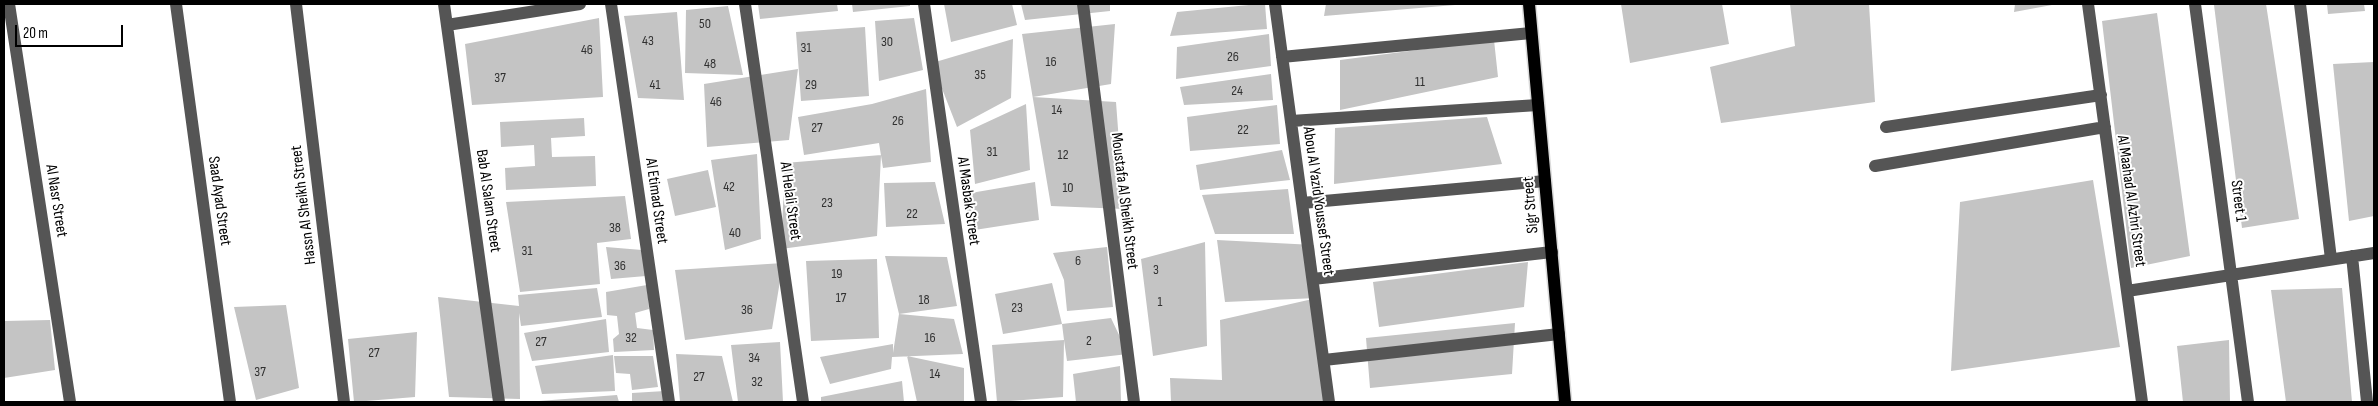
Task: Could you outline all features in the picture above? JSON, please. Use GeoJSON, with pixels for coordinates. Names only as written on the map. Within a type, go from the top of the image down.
{"type":"FeatureCollection","features":[{"type":"Feature","properties":{"kind":"main road","name":"Sigr Street"},"geometry":{"type":"LineString","coordinates":[[1529,4],[1565,402]]}},
{"type":"Feature","properties":{"kind":"street","name":"Al Nasr Street"},"geometry":{"type":"LineString","coordinates":[[10,4],[70,402]]}},
{"type":"Feature","properties":{"kind":"street","name":"Saad Ayad Street"},"geometry":{"type":"LineString","coordinates":[[176,4],[230,402]]}},
{"type":"Feature","properties":{"kind":"street","name":"Hassn Al Sheikh Street"},"geometry":{"type":"LineString","coordinates":[[296,4],[344,402]]}},
{"type":"Feature","properties":{"kind":"street","name":"Bab Al Salam Street"},"geometry":{"type":"LineString","coordinates":[[444,4],[499,402]]}},
{"type":"Feature","properties":{"kind":"street"},"geometry":{"type":"LineString","coordinates":[[447,25],[580,4]]}},
{"type":"Feature","properties":{"kind":"street","name":"Al Etimad Street"},"geometry":{"type":"LineString","coordinates":[[611,4],[669,402]]}},
{"type":"Feature","properties":{"kind":"street","name":"Al Helali Street"},"geometry":{"type":"LineString","coordinates":[[745,4],[803,402]]}},
{"type":"Feature","properties":{"kind":"street","name":"Al Masbak Street"},"geometry":{"type":"LineString","coordinates":[[924,4],[980,402]]}},
{"type":"Feature","properties":{"kind":"street","name":"Moustafa Al Sheikh Street"},"geometry":{"type":"LineString","coordinates":[[1083,4],[1134,402]]}},
{"type":"Feature","properties":{"kind":"street","name":"Abou Al Yazid Youssef Street"},"geometry":{"type":"LineString","coordinates":[[1275,4],[1329,402]]}},
{"type":"Feature","properties":{"kind":"street","name":"Al Maahad Al Azhri Street"},"geometry":{"type":"LineString","coordinates":[[2088,4],[2142,402]]}},
{"type":"Feature","properties":{"kind":"street","name":"Street 1"},"geometry":{"type":"LineString","coordinates":[[2195,4],[2248,402]]}},
{"type":"Feature","properties":{"kind":"street"},"geometry":{"type":"LineString","coordinates":[[2300,4],[2331,259]]}},
{"type":"Feature","properties":{"kind":"street"},"geometry":{"type":"LineString","coordinates":[[1282,56],[1532,34]]}},
{"type":"Feature","properties":{"kind":"street"},"geometry":{"type":"LineString","coordinates":[[1886,126],[2101,95]]}},
{"type":"Feature","properties":{"kind":"street"},"geometry":{"type":"LineString","coordinates":[[1291,121],[1538,105]]}},
{"type":"Feature","properties":{"kind":"street"},"geometry":{"type":"LineString","coordinates":[[1875,166],[2105,127]]}},
{"type":"Feature","properties":{"kind":"street"},"geometry":{"type":"LineString","coordinates":[[1302,203],[1545,181]]}},
{"type":"Feature","properties":{"kind":"street"},"geometry":{"type":"LineString","coordinates":[[1313,279],[1552,252]]}},
{"type":"Feature","properties":{"kind":"street"},"geometry":{"type":"LineString","coordinates":[[2127,291],[2374,253]]}},
{"type":"Feature","properties":{"kind":"street"},"geometry":{"type":"LineString","coordinates":[[2352,256],[2368,402]]}},
{"type":"Feature","properties":{"kind":"street"},"geometry":{"type":"LineString","coordinates":[[1324,360],[1559,334]]}},
{"type":"Feature","properties":{"kind":"building"},"geometry":{"type":"Polygon","coordinates":[[[758,4],[837,4],[838,11],[760,19],[758,4]]]}},
{"type":"Feature","properties":{"kind":"building"},"geometry":{"type":"Polygon","coordinates":[[[852,4],[910,4],[910,6],[853,12],[852,4]]]}},
{"type":"Feature","properties":{"kind":"building"},"geometry":{"type":"Polygon","coordinates":[[[944,4],[1012,4],[1017,25],[951,42],[944,4]]]}},
{"type":"Feature","properties":{"kind":"building"},"geometry":{"type":"Polygon","coordinates":[[[1021,4],[1110,4],[1110,11],[1025,20],[1021,4]]]}},
{"type":"Feature","properties":{"kind":"building"},"geometry":{"type":"Polygon","coordinates":[[[1265,4],[1267,29],[1170,36],[1177,12],[1265,4]]]}},
{"type":"Feature","properties":{"kind":"building"},"geometry":{"type":"Polygon","coordinates":[[[1326,4],[1455,4],[1455,5],[1324,16],[1326,4]]]}},
{"type":"Feature","properties":{"kind":"building"},"geometry":{"type":"Polygon","coordinates":[[[1621,4],[1722,4],[1729,44],[1630,63],[1621,4]]]}},
{"type":"Feature","properties":{"kind":"building"},"geometry":{"type":"Polygon","coordinates":[[[1790,4],[1869,4],[1875,102],[1721,123],[1710,67],[1795,46],[1790,4]]]}},
{"type":"Feature","properties":{"kind":"building"},"geometry":{"type":"Polygon","coordinates":[[[2015,4],[2052,4],[2052,5],[2014,12],[2015,4]]]}},
{"type":"Feature","properties":{"kind":"building"},"geometry":{"type":"Polygon","coordinates":[[[2266,4],[2299,219],[2242,228],[2214,5],[2266,4]]]}},
{"type":"Feature","properties":{"kind":"building"},"geometry":{"type":"Polygon","coordinates":[[[2327,4],[2364,4],[2365,11],[2328,14],[2327,4]]]}},
{"type":"Feature","properties":{"kind":"building"},"geometry":{"type":"Polygon","coordinates":[[[728,6],[743,75],[685,73],[686,10],[728,6]]]}},
{"type":"Feature","properties":{"kind":"building"},"geometry":{"type":"Polygon","coordinates":[[[677,12],[684,100],[638,98],[624,16],[677,12]]]}},
{"type":"Feature","properties":{"kind":"building"},"geometry":{"type":"Polygon","coordinates":[[[2157,13],[2190,256],[2131,268],[2102,21],[2157,13]]]}},
{"type":"Feature","properties":{"kind":"building"},"geometry":{"type":"Polygon","coordinates":[[[599,18],[603,97],[472,105],[465,44],[599,18]]]}},
{"type":"Feature","properties":{"kind":"building"},"geometry":{"type":"Polygon","coordinates":[[[914,18],[923,70],[879,81],[875,21],[914,18]]]}},
{"type":"Feature","properties":{"kind":"building"},"geometry":{"type":"Polygon","coordinates":[[[1115,24],[1111,84],[1033,97],[1116,102],[1124,209],[1051,206],[1022,34],[1115,24]]]}},
{"type":"Feature","properties":{"kind":"building"},"geometry":{"type":"Polygon","coordinates":[[[865,27],[869,96],[801,101],[796,32],[865,27]]]}},
{"type":"Feature","properties":{"kind":"building"},"geometry":{"type":"Polygon","coordinates":[[[1269,34],[1271,66],[1176,79],[1177,47],[1269,34]]]}},
{"type":"Feature","properties":{"kind":"building"},"geometry":{"type":"Polygon","coordinates":[[[1013,39],[1011,98],[957,127],[932,63],[1013,39]]]}},
{"type":"Feature","properties":{"kind":"building"},"geometry":{"type":"Polygon","coordinates":[[[1494,40],[1498,77],[1340,110],[1340,60],[1494,40]]]}},
{"type":"Feature","properties":{"kind":"building"},"geometry":{"type":"Polygon","coordinates":[[[2374,62],[2374,216],[2349,221],[2333,64],[2374,62]]]}},
{"type":"Feature","properties":{"kind":"building"},"geometry":{"type":"Polygon","coordinates":[[[798,69],[789,140],[707,147],[704,84],[798,69]]]}},
{"type":"Feature","properties":{"kind":"building"},"geometry":{"type":"Polygon","coordinates":[[[1271,74],[1273,100],[1184,105],[1180,87],[1271,74]]]}},
{"type":"Feature","properties":{"kind":"building"},"geometry":{"type":"Polygon","coordinates":[[[926,89],[931,162],[883,168],[879,143],[804,155],[798,117],[872,104],[926,89]]]}},
{"type":"Feature","properties":{"kind":"building"},"geometry":{"type":"Polygon","coordinates":[[[1026,104],[1030,170],[975,184],[970,130],[1026,104]]]}},
{"type":"Feature","properties":{"kind":"building"},"geometry":{"type":"Polygon","coordinates":[[[1277,105],[1280,144],[1190,151],[1187,117],[1277,105]]]}},
{"type":"Feature","properties":{"kind":"building"},"geometry":{"type":"Polygon","coordinates":[[[1487,117],[1502,164],[1334,184],[1335,128],[1487,117]]]}},
{"type":"Feature","properties":{"kind":"building"},"geometry":{"type":"Polygon","coordinates":[[[584,118],[585,136],[551,138],[552,157],[595,156],[596,186],[506,190],[505,168],[535,166],[534,145],[501,147],[500,122],[584,118]]]}},
{"type":"Feature","properties":{"kind":"building"},"geometry":{"type":"Polygon","coordinates":[[[1282,150],[1290,180],[1200,190],[1196,165],[1282,150]]]}},
{"type":"Feature","properties":{"kind":"building"},"geometry":{"type":"Polygon","coordinates":[[[757,154],[761,239],[725,250],[711,160],[757,154]]]}},
{"type":"Feature","properties":{"kind":"building"},"geometry":{"type":"Polygon","coordinates":[[[881,155],[877,236],[781,249],[785,163],[881,155]]]}},
{"type":"Feature","properties":{"kind":"building"},"geometry":{"type":"Polygon","coordinates":[[[708,170],[716,207],[675,216],[667,179],[708,170]]]}},
{"type":"Feature","properties":{"kind":"building"},"geometry":{"type":"Polygon","coordinates":[[[2093,180],[2120,347],[1951,371],[1960,202],[2093,180]]]}},
{"type":"Feature","properties":{"kind":"building"},"geometry":{"type":"Polygon","coordinates":[[[935,182],[945,224],[886,227],[884,183],[935,182]]]}},
{"type":"Feature","properties":{"kind":"building"},"geometry":{"type":"Polygon","coordinates":[[[1035,182],[1039,220],[968,231],[965,194],[1035,182]]]}},
{"type":"Feature","properties":{"kind":"building"},"geometry":{"type":"Polygon","coordinates":[[[1288,189],[1294,234],[1215,234],[1202,195],[1288,189]]]}},
{"type":"Feature","properties":{"kind":"building"},"geometry":{"type":"Polygon","coordinates":[[[625,196],[631,239],[597,243],[600,284],[520,292],[506,202],[625,196]]]}},
{"type":"Feature","properties":{"kind":"building"},"geometry":{"type":"Polygon","coordinates":[[[1217,240],[1314,245],[1330,402],[1171,402],[1170,378],[1222,380],[1220,320],[1317,298],[1225,302],[1217,240]]]}},
{"type":"Feature","properties":{"kind":"building"},"geometry":{"type":"Polygon","coordinates":[[[1205,242],[1207,346],[1153,356],[1141,259],[1205,242]]]}},
{"type":"Feature","properties":{"kind":"building"},"geometry":{"type":"Polygon","coordinates":[[[606,247],[642,250],[646,276],[611,279],[606,247]]]}},
{"type":"Feature","properties":{"kind":"building"},"geometry":{"type":"Polygon","coordinates":[[[1107,247],[1113,307],[1067,311],[1064,280],[1053,253],[1107,247]]]}},
{"type":"Feature","properties":{"kind":"building"},"geometry":{"type":"Polygon","coordinates":[[[885,256],[947,257],[957,306],[899,314],[885,256]]]}},
{"type":"Feature","properties":{"kind":"building"},"geometry":{"type":"Polygon","coordinates":[[[877,259],[879,338],[811,341],[806,261],[877,259]]]}},
{"type":"Feature","properties":{"kind":"building"},"geometry":{"type":"Polygon","coordinates":[[[1528,262],[1524,307],[1379,327],[1373,282],[1528,262]]]}},
{"type":"Feature","properties":{"kind":"building"},"geometry":{"type":"Polygon","coordinates":[[[783,263],[772,329],[685,340],[675,270],[783,263]]]}},
{"type":"Feature","properties":{"kind":"building"},"geometry":{"type":"Polygon","coordinates":[[[1052,283],[1062,324],[1003,334],[995,294],[1052,283]]]}},
{"type":"Feature","properties":{"kind":"building"},"geometry":{"type":"Polygon","coordinates":[[[647,285],[649,309],[635,313],[637,328],[653,330],[654,350],[614,352],[613,339],[619,334],[617,316],[607,315],[606,292],[647,285]]]}},
{"type":"Feature","properties":{"kind":"building"},"geometry":{"type":"Polygon","coordinates":[[[597,288],[602,317],[521,326],[519,313],[520,399],[449,397],[438,297],[519,306],[518,295],[597,288]]]}},
{"type":"Feature","properties":{"kind":"building"},"geometry":{"type":"Polygon","coordinates":[[[2342,288],[2352,402],[2286,402],[2271,290],[2342,288]]]}},
{"type":"Feature","properties":{"kind":"building"},"geometry":{"type":"Polygon","coordinates":[[[286,305],[299,388],[256,400],[234,307],[286,305]]]}},
{"type":"Feature","properties":{"kind":"building"},"geometry":{"type":"Polygon","coordinates":[[[899,314],[954,319],[963,354],[892,357],[891,369],[830,384],[820,357],[893,344],[893,353],[899,314]]]}},
{"type":"Feature","properties":{"kind":"building"},"geometry":{"type":"Polygon","coordinates":[[[1111,318],[1128,354],[1067,361],[1062,324],[1111,318]]]}},
{"type":"Feature","properties":{"kind":"building"},"geometry":{"type":"Polygon","coordinates":[[[606,319],[609,352],[532,361],[524,333],[606,319]]]}},
{"type":"Feature","properties":{"kind":"building"},"geometry":{"type":"Polygon","coordinates":[[[50,320],[55,370],[4,378],[4,321],[50,320]]]}},
{"type":"Feature","properties":{"kind":"building"},"geometry":{"type":"Polygon","coordinates":[[[1515,323],[1512,374],[1370,388],[1366,338],[1515,323]]]}},
{"type":"Feature","properties":{"kind":"building"},"geometry":{"type":"Polygon","coordinates":[[[417,332],[415,397],[354,402],[348,339],[417,332]]]}},
{"type":"Feature","properties":{"kind":"building"},"geometry":{"type":"Polygon","coordinates":[[[1064,340],[1063,397],[997,402],[992,345],[1064,340]]]}},
{"type":"Feature","properties":{"kind":"building"},"geometry":{"type":"Polygon","coordinates":[[[2229,340],[2230,402],[2183,402],[2177,346],[2229,340]]]}},
{"type":"Feature","properties":{"kind":"building"},"geometry":{"type":"Polygon","coordinates":[[[780,342],[783,402],[738,402],[731,345],[780,342]]]}},
{"type":"Feature","properties":{"kind":"building"},"geometry":{"type":"Polygon","coordinates":[[[676,354],[722,356],[733,402],[680,402],[676,354]]]}},
{"type":"Feature","properties":{"kind":"building"},"geometry":{"type":"Polygon","coordinates":[[[613,355],[615,391],[542,394],[535,366],[613,355]]]}},
{"type":"Feature","properties":{"kind":"building"},"geometry":{"type":"Polygon","coordinates":[[[614,356],[653,356],[658,387],[632,390],[630,374],[616,373],[614,356]]]}},
{"type":"Feature","properties":{"kind":"building"},"geometry":{"type":"Polygon","coordinates":[[[907,356],[964,368],[964,402],[917,402],[907,356]]]}},
{"type":"Feature","properties":{"kind":"building"},"geometry":{"type":"Polygon","coordinates":[[[1120,366],[1121,402],[1076,402],[1073,374],[1120,366]]]}},
{"type":"Feature","properties":{"kind":"building"},"geometry":{"type":"Polygon","coordinates":[[[902,381],[904,402],[821,402],[821,397],[902,381]]]}},
{"type":"Feature","properties":{"kind":"building"},"geometry":{"type":"Polygon","coordinates":[[[665,391],[666,402],[632,402],[632,393],[665,391]]]}},
{"type":"Feature","properties":{"kind":"building"},"geometry":{"type":"Polygon","coordinates":[[[617,395],[619,402],[539,402],[539,401],[617,395]]]}}]}
